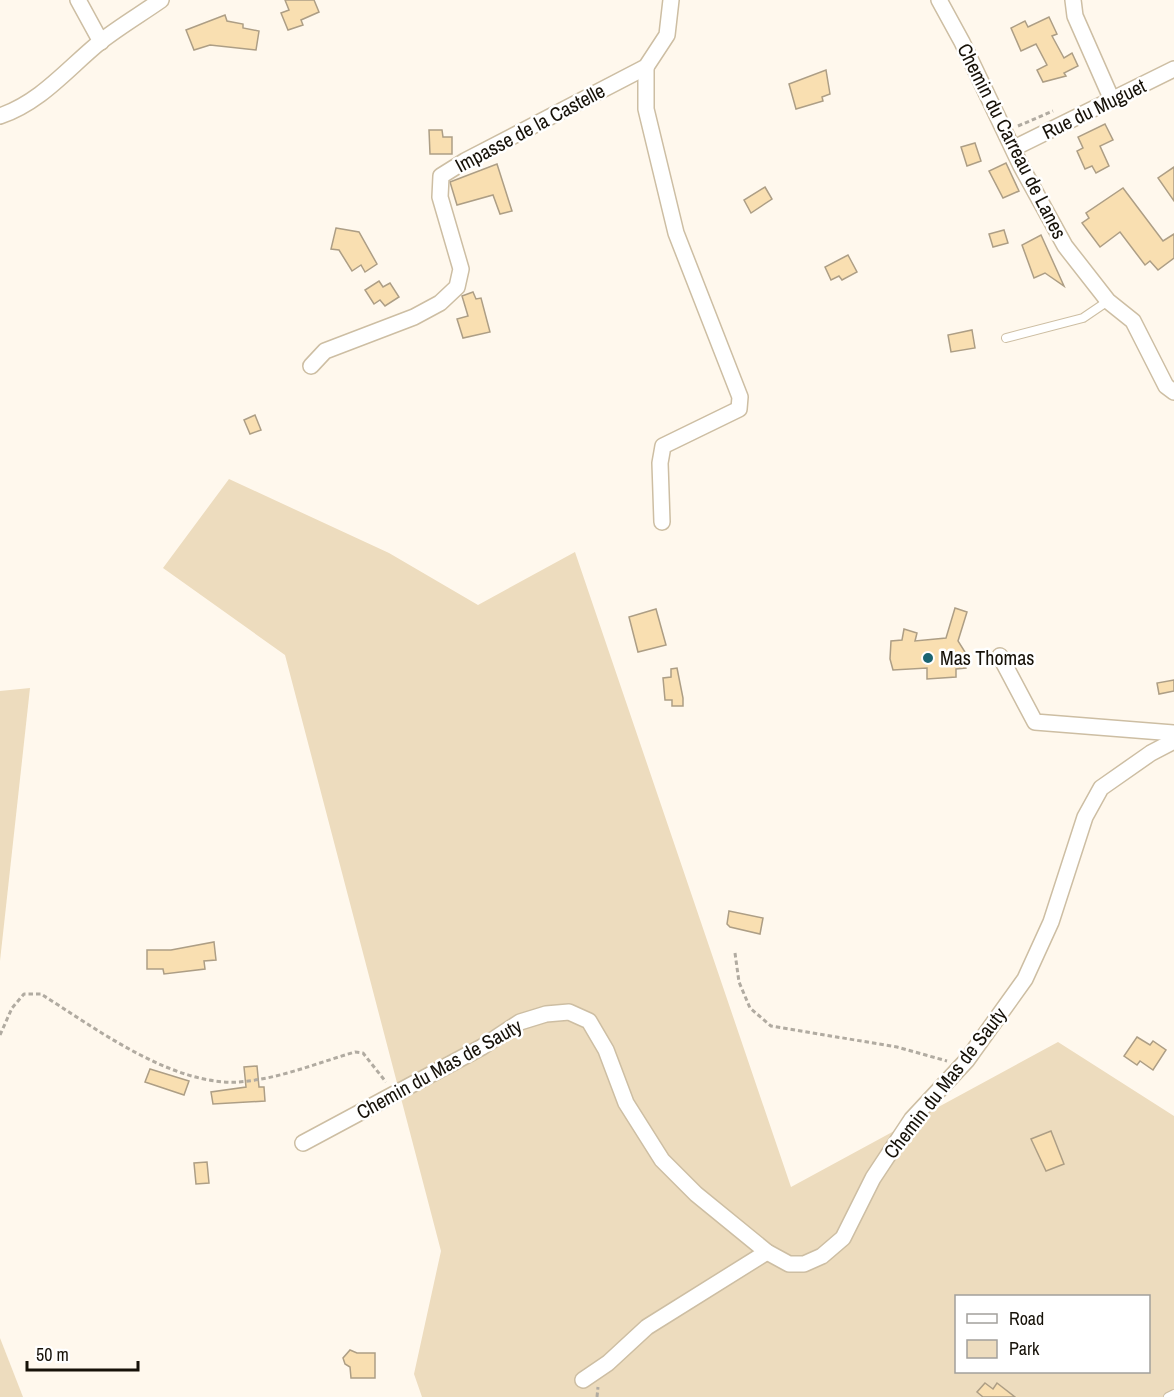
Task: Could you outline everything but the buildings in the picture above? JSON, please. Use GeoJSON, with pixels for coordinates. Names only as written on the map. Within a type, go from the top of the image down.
{"type":"FeatureCollection","features":[{"type":"Feature","properties":{"kind":"street"},"geometry":{"type":"LineString","coordinates":[[78,0],[101,42]]}},
{"type":"Feature","properties":{"kind":"street"},"geometry":{"type":"LineString","coordinates":[[0,116],[21,109],[45,92],[101,42],[161,0]]}},
{"type":"Feature","properties":{"kind":"street","name":"Impasse de la Castelle"},"geometry":{"type":"LineString","coordinates":[[311,366],[325,351],[414,317],[440,303],[457,287],[461,269],[440,196],[441,176],[465,160],[646,67],[667,35],[670,0]]}},
{"type":"Feature","properties":{"kind":"street","name":"Chemin du Carreau de Lanes"},"geometry":{"type":"LineString","coordinates":[[939,0],[1065,246],[1108,301],[1133,321],[1166,386],[1174,392]]}},
{"type":"Feature","properties":{"kind":"street"},"geometry":{"type":"LineString","coordinates":[[1072,0],[1075,16],[1112,100]]}},
{"type":"Feature","properties":{"kind":"street"},"geometry":{"type":"LineString","coordinates":[[646,67],[646,109],[676,234],[740,397],[739,410],[663,446],[660,463],[662,522]]}},
{"type":"Feature","properties":{"kind":"street","name":"Rue du Muguet"},"geometry":{"type":"LineString","coordinates":[[1014,148],[1174,69]]}},
{"type":"Feature","properties":{"kind":"street"},"geometry":{"type":"LineString","coordinates":[[1000,656],[1035,722],[1174,733]]}},
{"type":"Feature","properties":{"kind":"street","name":"Chemin du Mas de Sauty"},"geometry":{"type":"LineString","coordinates":[[303,1143],[482,1047],[520,1022],[546,1014],[569,1012],[589,1021],[606,1050],[626,1103],[662,1160],[696,1194],[767,1252],[789,1264],[804,1264],[836,1247],[852,1223],[873,1178],[912,1119],[958,1069],[1025,979],[1050,922],[1085,817],[1101,788],[1151,753],[1174,741]]}},
{"type":"Feature","properties":{"kind":"street"},"geometry":{"type":"LineString","coordinates":[[583,1380],[608,1363],[647,1327],[767,1252]]}},
{"type":"Feature","properties":{"kind":"lane"},"geometry":{"type":"LineString","coordinates":[[1006,338],[1083,318],[1108,301]]}},
{"type":"Feature","properties":{"kind":"lane"},"geometry":{"type":"LineString","coordinates":[[1168,1397],[1174,1394]]}},
{"type":"Feature","properties":{"kind":"path"},"geometry":{"type":"LineString","coordinates":[[1016,125],[1057,109]]}},
{"type":"Feature","properties":{"kind":"path"},"geometry":{"type":"LineString","coordinates":[[735,952],[739,982],[750,1008],[771,1026],[897,1047],[944,1059],[958,1069]]}},
{"type":"Feature","properties":{"kind":"path"},"geometry":{"type":"LineString","coordinates":[[0,1035],[12,1008],[24,994],[40,994],[133,1051],[166,1068],[237,1082],[270,1078],[355,1052],[363,1053],[394,1093]]}},
{"type":"Feature","properties":{"kind":"green space"},"geometry":{"type":"Polygon","coordinates":[[[229,479],[389,553],[478,605],[575,552],[791,1187],[1058,1042],[1174,1116],[1174,1397],[422,1397],[414,1374],[441,1251],[285,655],[163,568],[229,479]]]}},
{"type":"Feature","properties":{"kind":"green space"},"geometry":{"type":"Polygon","coordinates":[[[30,688],[0,961],[0,691],[30,688]]]}},
{"type":"Feature","properties":{"kind":"green space"},"geometry":{"type":"Polygon","coordinates":[[[0,1338],[23,1397],[0,1397],[0,1338]]]}},
{"type":"Feature","properties":{"kind":"place","name":"Mas Thomas"},"geometry":{"type":"Point","coordinates":[928,658]}}]}
